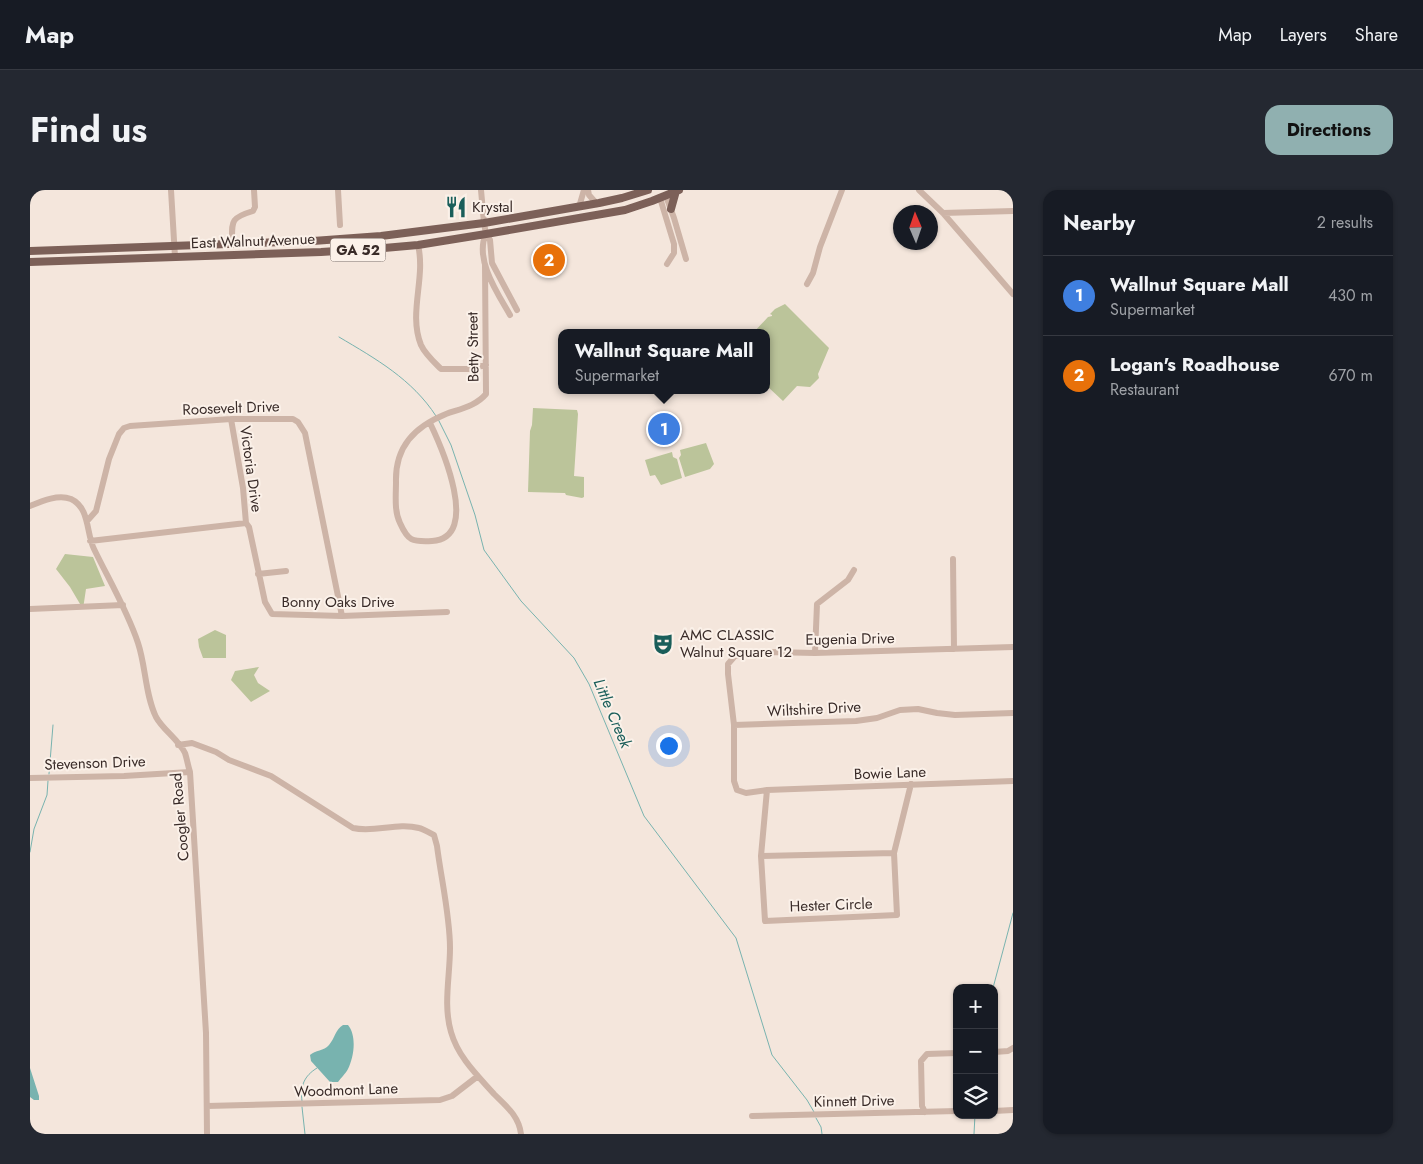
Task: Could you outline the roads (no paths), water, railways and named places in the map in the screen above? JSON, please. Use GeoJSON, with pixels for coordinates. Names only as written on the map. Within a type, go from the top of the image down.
{"type":"FeatureCollection","features":[{"type":"Feature","properties":{"kind":"main road","name":"East Walnut Avenue"},"geometry":{"type":"LineString","coordinates":[[30,250],[360,238],[484,223],[596,204],[648,190]]}},
{"type":"Feature","properties":{"kind":"main road","name":"East Walnut Avenue"},"geometry":{"type":"LineString","coordinates":[[30,262],[352,250],[418,244],[624,210],[678,191]]}},
{"type":"Feature","properties":{"kind":"main road"},"geometry":{"type":"LineString","coordinates":[[671,209],[678,191]]}},
{"type":"Feature","properties":{"kind":"street"},"geometry":{"type":"LineString","coordinates":[[171,190],[175,257]]}},
{"type":"Feature","properties":{"kind":"street"},"geometry":{"type":"LineString","coordinates":[[232,243],[232,224],[237,216],[253,211],[255,207],[254,190]]}},
{"type":"Feature","properties":{"kind":"street"},"geometry":{"type":"LineString","coordinates":[[338,190],[340,225]]}},
{"type":"Feature","properties":{"kind":"street"},"geometry":{"type":"LineString","coordinates":[[481,190],[484,223],[486,234],[490,240],[490,257],[494,270],[517,310]]}},
{"type":"Feature","properties":{"kind":"street"},"geometry":{"type":"LineString","coordinates":[[579,206],[586,190],[596,204]]}},
{"type":"Feature","properties":{"kind":"street"},"geometry":{"type":"LineString","coordinates":[[807,284],[842,190]]}},
{"type":"Feature","properties":{"kind":"street"},"geometry":{"type":"LineString","coordinates":[[919,190],[943,213],[1013,294]]}},
{"type":"Feature","properties":{"kind":"street"},"geometry":{"type":"LineString","coordinates":[[663,197],[671,209],[686,259]]}},
{"type":"Feature","properties":{"kind":"street"},"geometry":{"type":"LineString","coordinates":[[663,197],[674,244],[674,253],[667,264]]}},
{"type":"Feature","properties":{"kind":"street"},"geometry":{"type":"LineString","coordinates":[[943,213],[1013,211]]}},
{"type":"Feature","properties":{"kind":"street","name":"Betty Street"},"geometry":{"type":"LineString","coordinates":[[430,423],[443,452],[452,481],[456,523],[447,536],[436,541],[416,542],[405,535],[397,516],[396,470],[398,455],[403,446],[421,428],[444,415],[474,405],[486,394],[485,265],[483,240],[486,234]]}},
{"type":"Feature","properties":{"kind":"street"},"geometry":{"type":"LineString","coordinates":[[418,244],[422,258],[416,323],[422,345],[441,369],[468,370],[486,365]]}},
{"type":"Feature","properties":{"kind":"street"},"geometry":{"type":"LineString","coordinates":[[485,265],[510,315]]}},
{"type":"Feature","properties":{"kind":"street","name":"Roosevelt Drive"},"geometry":{"type":"LineString","coordinates":[[88,520],[96,511],[109,459],[119,434],[124,428],[231,419],[293,419],[303,428],[342,616]]}},
{"type":"Feature","properties":{"kind":"street","name":"Victoria Drive"},"geometry":{"type":"LineString","coordinates":[[231,419],[246,523]]}},
{"type":"Feature","properties":{"kind":"street"},"geometry":{"type":"LineString","coordinates":[[30,506],[46,499],[60,497],[71,500],[80,507],[88,520]]}},
{"type":"Feature","properties":{"kind":"street","name":"Coogler Road"},"geometry":{"type":"LineString","coordinates":[[88,520],[90,541],[123,605],[138,644],[151,703],[157,718],[184,752],[190,772],[206,1032],[208,1134]]}},
{"type":"Feature","properties":{"kind":"street"},"geometry":{"type":"LineString","coordinates":[[90,541],[246,523]]}},
{"type":"Feature","properties":{"kind":"street","name":"Bonny Oaks Drive"},"geometry":{"type":"LineString","coordinates":[[246,523],[249,527],[265,602],[272,614],[342,616],[447,612]]}},
{"type":"Feature","properties":{"kind":"street"},"geometry":{"type":"LineString","coordinates":[[953,559],[954,649]]}},
{"type":"Feature","properties":{"kind":"street"},"geometry":{"type":"LineString","coordinates":[[815,653],[817,604],[848,580],[854,570]]}},
{"type":"Feature","properties":{"kind":"street"},"geometry":{"type":"LineString","coordinates":[[258,574],[286,571]]}},
{"type":"Feature","properties":{"kind":"street"},"geometry":{"type":"LineString","coordinates":[[30,614],[30,609],[123,605]]}},
{"type":"Feature","properties":{"kind":"street","name":"Eugenia Drive"},"geometry":{"type":"LineString","coordinates":[[767,790],[746,793],[737,790],[734,781],[734,725],[728,664],[735,656],[770,652],[815,653],[1013,647]]}},
{"type":"Feature","properties":{"kind":"street","name":"Wiltshire Drive"},"geometry":{"type":"LineString","coordinates":[[734,725],[856,721],[877,718],[900,710],[918,708],[955,715],[1013,712]]}},
{"type":"Feature","properties":{"kind":"street"},"geometry":{"type":"LineString","coordinates":[[178,745],[192,743],[271,776],[354,828],[362,830],[398,826],[418,828],[434,835],[450,947],[448,1010],[451,1031],[462,1057],[513,1112],[521,1134]]}},
{"type":"Feature","properties":{"kind":"street","name":"Stevenson Drive"},"geometry":{"type":"LineString","coordinates":[[30,778],[124,776],[190,772]]}},
{"type":"Feature","properties":{"kind":"street","name":"Bowie Lane"},"geometry":{"type":"LineString","coordinates":[[767,790],[1013,781]]}},
{"type":"Feature","properties":{"kind":"street","name":"Hester Circle"},"geometry":{"type":"LineString","coordinates":[[767,790],[761,856],[765,921],[897,915],[894,853],[911,784]]}},
{"type":"Feature","properties":{"kind":"street"},"geometry":{"type":"LineString","coordinates":[[761,856],[894,853]]}},
{"type":"Feature","properties":{"kind":"street"},"geometry":{"type":"LineString","coordinates":[[998,1052],[1008,1051],[1013,1048]]}},
{"type":"Feature","properties":{"kind":"street"},"geometry":{"type":"LineString","coordinates":[[925,1112],[922,1106],[921,1061],[927,1054],[953,1053]]}},
{"type":"Feature","properties":{"kind":"street","name":"Woodmont Lane"},"geometry":{"type":"LineString","coordinates":[[207,1106],[440,1100],[452,1096],[478,1076]]}},
{"type":"Feature","properties":{"kind":"street"},"geometry":{"type":"LineString","coordinates":[[998,1110],[1013,1110]]}},
{"type":"Feature","properties":{"kind":"street","name":"Kinnett Drive"},"geometry":{"type":"LineString","coordinates":[[752,1116],[953,1111]]}},
{"type":"Feature","properties":{"kind":"water"},"geometry":{"type":"Polygon","coordinates":[[[343,1025],[348,1025],[353,1035],[352,1059],[347,1071],[338,1082],[330,1082],[311,1061],[310,1055],[327,1047],[338,1029],[343,1025]]]}},
{"type":"Feature","properties":{"kind":"water"},"geometry":{"type":"Polygon","coordinates":[[[30,1068],[39,1100],[34,1100],[30,1097],[30,1068]]]}},
{"type":"Feature","properties":{"kind":"waterway","name":"Little Creek"},"geometry":{"type":"LineString","coordinates":[[339,337],[380,362],[405,381],[416,391],[436,416]]}},
{"type":"Feature","properties":{"kind":"waterway","name":"Little Creek"},"geometry":{"type":"LineString","coordinates":[[438,419],[451,445],[475,515],[484,550],[521,601],[574,658],[589,684],[644,816],[736,938],[772,1055],[814,1112]]}},
{"type":"Feature","properties":{"kind":"waterway"},"geometry":{"type":"LineString","coordinates":[[49,774],[53,725]]}},
{"type":"Feature","properties":{"kind":"waterway"},"geometry":{"type":"LineString","coordinates":[[30,852],[34,829],[47,795],[48,781]]}},
{"type":"Feature","properties":{"kind":"waterway"},"geometry":{"type":"LineString","coordinates":[[994,984],[1013,913]]}},
{"type":"Feature","properties":{"kind":"waterway"},"geometry":{"type":"LineString","coordinates":[[302,1101],[304,1082],[309,1074],[317,1068]]}},
{"type":"Feature","properties":{"kind":"waterway"},"geometry":{"type":"LineString","coordinates":[[302,1107],[305,1134]]}},
{"type":"Feature","properties":{"kind":"waterway","name":"Little Creek"},"geometry":{"type":"LineString","coordinates":[[816,1118],[821,1127],[822,1134]]}},
{"type":"Feature","properties":{"kind":"waterway"},"geometry":{"type":"LineString","coordinates":[[974,1134],[975,1119]]}},
{"type":"Feature","properties":{"kind":"place","name":"Krystal"},"geometry":{"type":"Point","coordinates":[456,207]}},
{"type":"Feature","properties":{"kind":"place","name":"Logan's Roadhouse"},"geometry":{"type":"Point","coordinates":[549,260]}},
{"type":"Feature","properties":{"kind":"place","name":"Wallnut Square Mall"},"geometry":{"type":"Point","coordinates":[664,429]}},
{"type":"Feature","properties":{"kind":"place","name":"AMC CLASSIC Walnut Square 12"},"geometry":{"type":"Point","coordinates":[663,644]}}]}
